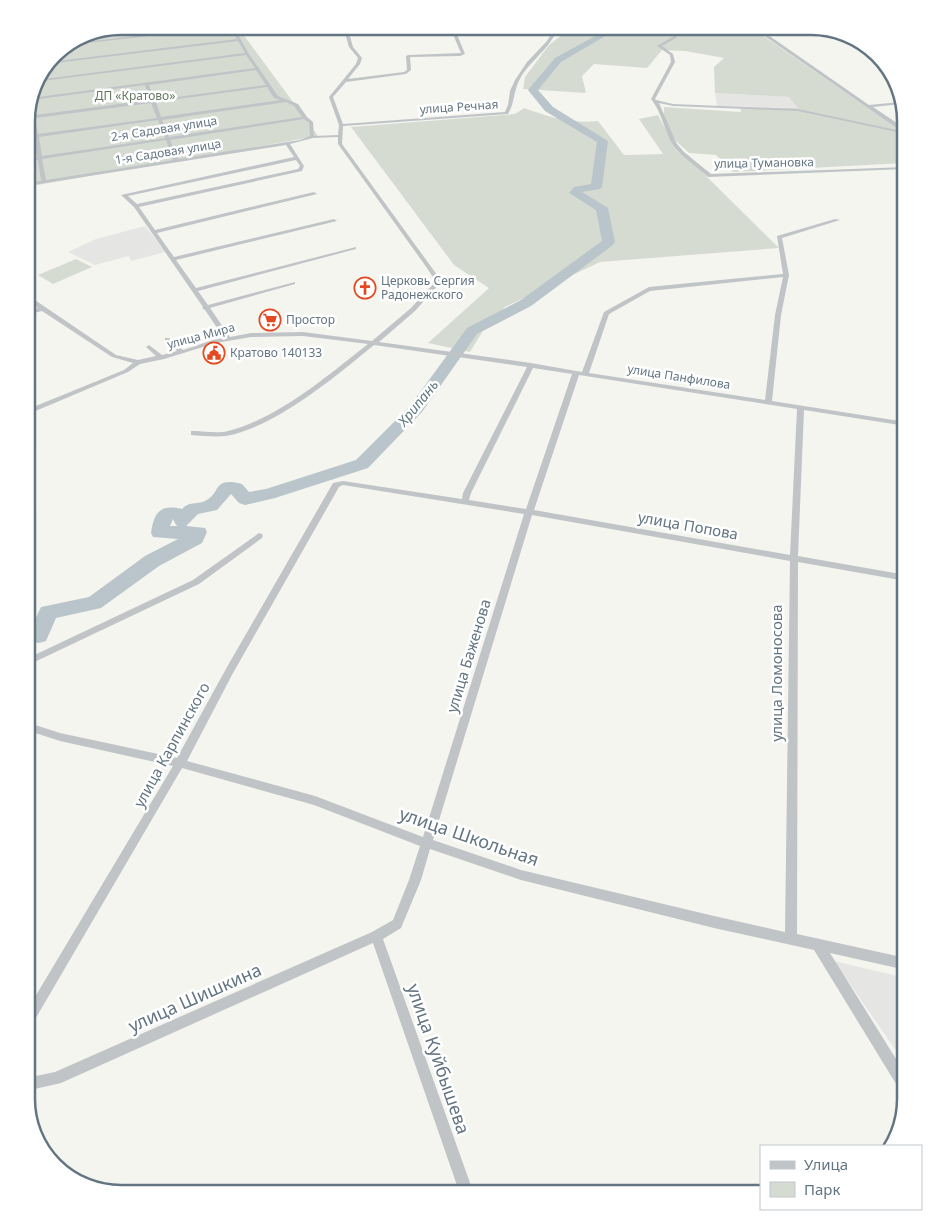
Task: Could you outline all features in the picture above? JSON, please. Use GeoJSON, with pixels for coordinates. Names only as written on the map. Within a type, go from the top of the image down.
{"type":"FeatureCollection","features":[{"type":"Feature","properties":{"kind":"street"},"geometry":{"type":"LineString","coordinates":[[86,43],[151,35]]}},
{"type":"Feature","properties":{"kind":"street"},"geometry":{"type":"LineString","coordinates":[[235,35],[276,97],[296,105],[311,123],[312,137]]}},
{"type":"Feature","properties":{"kind":"street"},"geometry":{"type":"LineString","coordinates":[[194,433],[230,433],[295,401],[324,382],[373,343],[413,309],[437,283],[437,279],[340,144],[341,126],[331,97],[358,64],[360,58],[351,47],[348,35]]}},
{"type":"Feature","properties":{"kind":"street"},"geometry":{"type":"LineString","coordinates":[[344,81],[405,73],[409,70],[408,56],[463,54],[455,35]]}},
{"type":"Feature","properties":{"kind":"street","name":"улица Речная"},"geometry":{"type":"LineString","coordinates":[[341,126],[506,113],[509,109],[512,91],[522,73],[553,35]]}},
{"type":"Feature","properties":{"kind":"street"},"geometry":{"type":"LineString","coordinates":[[676,35],[659,46],[672,55],[673,62],[653,99],[656,101],[673,105],[798,110],[897,130]]}},
{"type":"Feature","properties":{"kind":"street"},"geometry":{"type":"LineString","coordinates":[[765,35],[897,126]]}},
{"type":"Feature","properties":{"kind":"street"},"geometry":{"type":"LineString","coordinates":[[96,42],[98,39]]}},
{"type":"Feature","properties":{"kind":"street"},"geometry":{"type":"LineString","coordinates":[[59,62],[238,40]]}},
{"type":"Feature","properties":{"kind":"street"},"geometry":{"type":"LineString","coordinates":[[46,80],[247,54]]}},
{"type":"Feature","properties":{"kind":"street"},"geometry":{"type":"LineString","coordinates":[[38,99],[257,69]]}},
{"type":"Feature","properties":{"kind":"street"},"geometry":{"type":"LineString","coordinates":[[146,83],[176,161]]}},
{"type":"Feature","properties":{"kind":"street"},"geometry":{"type":"LineString","coordinates":[[35,116],[268,86]]}},
{"type":"Feature","properties":{"kind":"street"},"geometry":{"type":"LineString","coordinates":[[36,137],[286,101]]}},
{"type":"Feature","properties":{"kind":"street","name":"улица Тумановка"},"geometry":{"type":"LineString","coordinates":[[656,101],[661,116],[676,145],[710,176],[897,168]]}},
{"type":"Feature","properties":{"kind":"street"},"geometry":{"type":"LineString","coordinates":[[869,106],[895,104]]}},
{"type":"Feature","properties":{"kind":"street","name":"2-я Садовая улица"},"geometry":{"type":"LineString","coordinates":[[35,159],[305,118]]}},
{"type":"Feature","properties":{"kind":"street"},"geometry":{"type":"LineString","coordinates":[[35,126],[44,182]]}},
{"type":"Feature","properties":{"kind":"street","name":"1-я Садовая улица"},"geometry":{"type":"LineString","coordinates":[[35,183],[287,143],[312,137],[341,136]]}},
{"type":"Feature","properties":{"kind":"street"},"geometry":{"type":"LineString","coordinates":[[136,206],[298,171],[302,166],[287,143]]}},
{"type":"Feature","properties":{"kind":"street"},"geometry":{"type":"LineString","coordinates":[[228,339],[136,206],[124,195],[297,158]]}},
{"type":"Feature","properties":{"kind":"street"},"geometry":{"type":"LineString","coordinates":[[153,232],[314,194]]}},
{"type":"Feature","properties":{"kind":"street"},"geometry":{"type":"LineString","coordinates":[[768,402],[776,333],[786,275],[779,237],[837,220]]}},
{"type":"Feature","properties":{"kind":"street"},"geometry":{"type":"LineString","coordinates":[[173,259],[334,221]]}},
{"type":"Feature","properties":{"kind":"street"},"geometry":{"type":"LineString","coordinates":[[195,290],[354,248]]}},
{"type":"Feature","properties":{"kind":"street"},"geometry":{"type":"LineString","coordinates":[[585,374],[606,313],[649,289],[786,275]]}},
{"type":"Feature","properties":{"kind":"street"},"geometry":{"type":"LineString","coordinates":[[205,308],[293,283]]}},
{"type":"Feature","properties":{"kind":"street","name":"улица Мира"},"geometry":{"type":"LineString","coordinates":[[35,303],[114,356],[138,362],[162,358],[228,339],[262,334],[303,334],[449,353]]}},
{"type":"Feature","properties":{"kind":"street"},"geometry":{"type":"LineString","coordinates":[[35,311],[42,309]]}},
{"type":"Feature","properties":{"kind":"street"},"geometry":{"type":"LineString","coordinates":[[167,339],[182,352]]}},
{"type":"Feature","properties":{"kind":"street"},"geometry":{"type":"LineString","coordinates":[[149,346],[162,358]]}},
{"type":"Feature","properties":{"kind":"street","name":"улица Панфилова"},"geometry":{"type":"LineString","coordinates":[[449,353],[897,423]]}},
{"type":"Feature","properties":{"kind":"street","name":"улица Мира"},"geometry":{"type":"LineString","coordinates":[[35,409],[126,371],[138,362]]}},
{"type":"Feature","properties":{"kind":"street"},"geometry":{"type":"LineString","coordinates":[[465,502],[467,493],[531,365]]}},
{"type":"Feature","properties":{"kind":"street","name":"улица Баженова"},"geometry":{"type":"LineString","coordinates":[[376,936],[397,924],[426,843],[529,512],[576,373]]}},
{"type":"Feature","properties":{"kind":"street","name":"улица Ломоносова"},"geometry":{"type":"LineString","coordinates":[[791,939],[794,558],[801,408]]}},
{"type":"Feature","properties":{"kind":"street","name":"улица Попова"},"geometry":{"type":"LineString","coordinates":[[343,483],[529,512],[897,576]]}},
{"type":"Feature","properties":{"kind":"street","name":"улица Карпинского"},"geometry":{"type":"LineString","coordinates":[[35,1009],[180,763],[230,670],[270,604],[330,494],[336,485],[343,483]]}},
{"type":"Feature","properties":{"kind":"street"},"geometry":{"type":"LineString","coordinates":[[35,659],[196,582],[259,536]]}},
{"type":"Feature","properties":{"kind":"street","name":"улица Школьная"},"geometry":{"type":"LineString","coordinates":[[35,729],[60,737],[180,763],[315,800],[426,843],[521,875],[897,962]]}},
{"type":"Feature","properties":{"kind":"street","name":"улица Шишкина"},"geometry":{"type":"LineString","coordinates":[[35,1083],[56,1078],[376,936]]}},
{"type":"Feature","properties":{"kind":"street","name":"улица Куйбышева"},"geometry":{"type":"LineString","coordinates":[[376,936],[464,1185]]}},
{"type":"Feature","properties":{"kind":"street"},"geometry":{"type":"LineString","coordinates":[[818,945],[897,1072]]}},
{"type":"Feature","properties":{"kind":"shaded area"},"geometry":{"type":"Polygon","coordinates":[[[715,93],[789,97],[799,108],[717,106],[715,93]]]}},
{"type":"Feature","properties":{"kind":"shaded area"},"geometry":{"type":"Polygon","coordinates":[[[145,226],[165,252],[131,261],[129,256],[95,265],[68,252],[96,239],[145,226]]]}},
{"type":"Feature","properties":{"kind":"shaded area"},"geometry":{"type":"Polygon","coordinates":[[[834,961],[897,976],[897,1052],[834,961]]]}},
{"type":"Feature","properties":{"kind":"green space","name":"ДП «Кратово»"},"geometry":{"type":"Polygon","coordinates":[[[244,35],[318,136],[35,185],[35,116],[38,99],[44,83],[64,56],[93,40],[110,36],[244,35]]]}},
{"type":"Feature","properties":{"kind":"green space"},"geometry":{"type":"Polygon","coordinates":[[[562,35],[762,35],[897,128],[897,163],[733,172],[716,155],[689,153],[676,141],[664,117],[664,107],[741,112],[740,107],[798,108],[789,97],[715,93],[714,67],[724,58],[685,51],[662,50],[647,68],[594,64],[582,76],[586,93],[523,89],[525,77],[549,45],[562,35]]]}},
{"type":"Feature","properties":{"kind":"green space"},"geometry":{"type":"Polygon","coordinates":[[[524,108],[561,119],[588,122],[598,121],[624,155],[663,154],[639,119],[658,115],[677,151],[695,163],[779,248],[600,262],[505,307],[484,329],[470,352],[428,343],[489,288],[454,265],[351,127],[515,114],[524,108]]]}},
{"type":"Feature","properties":{"kind":"green space"},"geometry":{"type":"Polygon","coordinates":[[[76,259],[92,267],[53,284],[38,275],[76,259]]]}},
{"type":"Feature","properties":{"kind":"waterway","name":"Хрипань"},"geometry":{"type":"LineString","coordinates":[[35,634],[39,635],[48,612],[94,603],[152,561],[195,538],[198,532],[160,533],[162,520],[169,512],[181,515],[182,521],[192,509],[211,506],[226,488],[236,488],[245,499],[269,494],[362,464],[416,409],[472,331],[526,303],[609,242],[602,208],[575,193],[578,189],[596,187],[603,141],[549,109],[533,90],[558,60],[603,35]]}},
{"type":"Feature","properties":{"kind":"place","name":"Церковь Сергия Радонежского"},"geometry":{"type":"Point","coordinates":[365,288]}},
{"type":"Feature","properties":{"kind":"place","name":"Простор"},"geometry":{"type":"Point","coordinates":[270,320]}},
{"type":"Feature","properties":{"kind":"place","name":"Кратово 140133"},"geometry":{"type":"Point","coordinates":[214,353]}}]}
